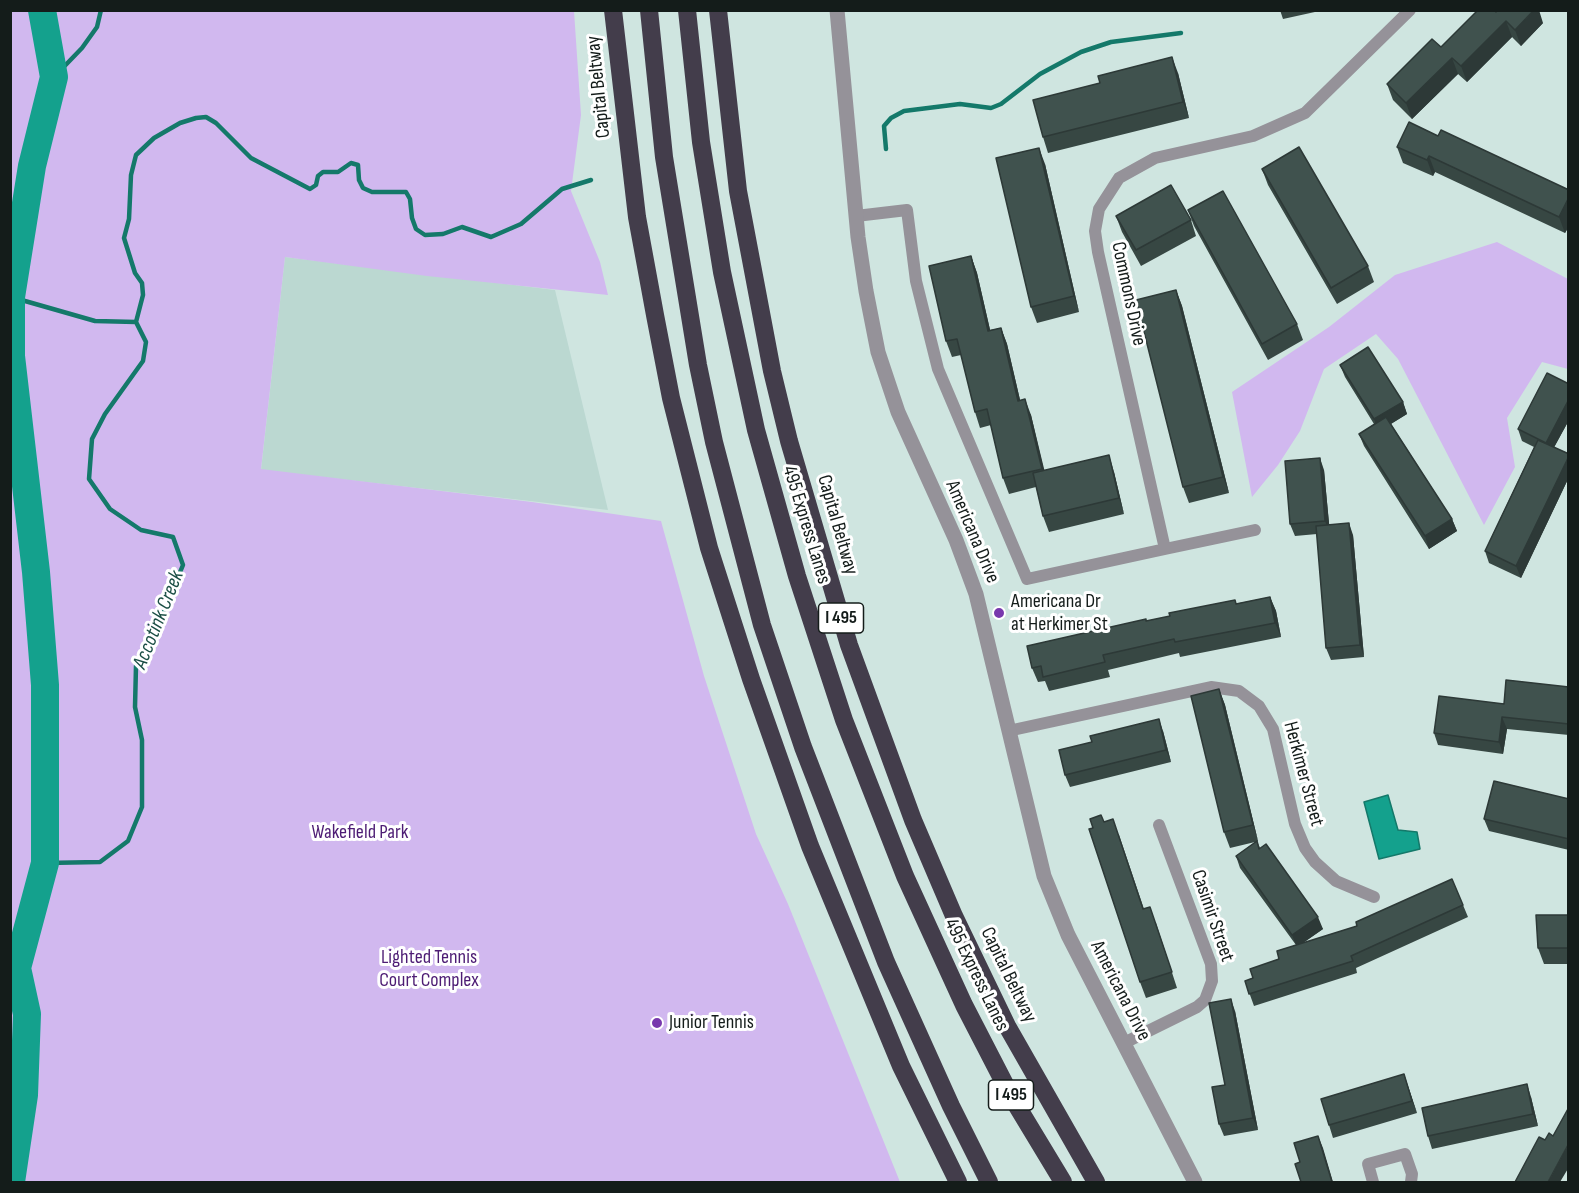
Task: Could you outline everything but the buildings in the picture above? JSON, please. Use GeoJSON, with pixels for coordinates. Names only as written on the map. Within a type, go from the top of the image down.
{"type":"FeatureCollection","features":[{"type":"Feature","properties":{"kind":"highway","name":"Capital Beltway"},"geometry":{"type":"LineString","coordinates":[[613,10],[637,217],[654,315],[671,398],[706,537],[744,658],[792,796],[901,1066],[958,1182]]}},
{"type":"Feature","properties":{"kind":"highway"},"geometry":{"type":"LineString","coordinates":[[649,10],[656,94],[680,263],[714,442],[762,625],[803,747],[853,878],[914,1025],[989,1182]]}},
{"type":"Feature","properties":{"kind":"highway","name":"495 Express Lanes"},"geometry":{"type":"LineString","coordinates":[[687,10],[701,142],[722,272],[743,377],[775,500],[826,664],[867,782],[905,876],[964,1005],[1011,1096],[1063,1182]]}},
{"type":"Feature","properties":{"kind":"highway","name":"Capital Beltway"},"geometry":{"type":"LineString","coordinates":[[718,10],[738,191],[772,371],[796,465],[849,645],[913,820],[954,916],[1007,1026],[1096,1182]]}},
{"type":"Feature","properties":{"kind":"highway"},"geometry":{"type":"LineString","coordinates":[[964,1005],[1009,1105],[1049,1182]]}},
{"type":"Feature","properties":{"kind":"highway"},"geometry":{"type":"LineString","coordinates":[[914,1025],[1002,1182]]}},
{"type":"Feature","properties":{"kind":"highway"},"geometry":{"type":"LineString","coordinates":[[901,1066],[947,1182]]}},
{"type":"Feature","properties":{"kind":"street","name":"Americana Drive"},"geometry":{"type":"LineString","coordinates":[[837,10],[856,216],[866,291],[878,352],[898,412],[956,540],[976,594],[1044,876],[1068,936],[1196,1182]]}},
{"type":"Feature","properties":{"kind":"street","name":"Commons Drive"},"geometry":{"type":"LineString","coordinates":[[1165,549],[1098,252],[1095,231],[1099,209],[1119,178],[1155,158],[1253,136],[1305,113],[1410,10]]}},
{"type":"Feature","properties":{"kind":"street"},"geometry":{"type":"LineString","coordinates":[[856,216],[907,210],[916,281],[938,369],[1027,579],[1255,530]]}},
{"type":"Feature","properties":{"kind":"street","name":"Herkimer Street"},"geometry":{"type":"LineString","coordinates":[[1008,731],[1203,688],[1227,687],[1239,691],[1259,706],[1273,729],[1295,824],[1305,848],[1315,862],[1336,881],[1374,897]]}},
{"type":"Feature","properties":{"kind":"street","name":"Casimir Street"},"geometry":{"type":"LineString","coordinates":[[1124,1044],[1197,1007],[1205,1000],[1212,981],[1211,964],[1159,825]]}},
{"type":"Feature","properties":{"kind":"street"},"geometry":{"type":"LineString","coordinates":[[1373,1182],[1368,1164],[1405,1154],[1412,1174],[1411,1182]]}},
{"type":"Feature","properties":{"kind":"shaded area"},"geometry":{"type":"Polygon","coordinates":[[[285,257],[555,290],[608,510],[261,470],[285,257]]]}},
{"type":"Feature","properties":{"kind":"shaded area"},"geometry":{"type":"Polygon","coordinates":[[[1388,795],[1398,830],[1417,832],[1420,849],[1379,859],[1364,802],[1388,795]]]}},
{"type":"Feature","properties":{"kind":"green space","name":"Wakefield Park"},"geometry":{"type":"Polygon","coordinates":[[[10,11],[574,11],[581,115],[571,191],[600,262],[608,295],[427,276],[285,257],[261,469],[532,502],[661,521],[704,676],[756,834],[788,904],[900,1182],[11,1182],[10,11]]]}},
{"type":"Feature","properties":{"kind":"green space"},"geometry":{"type":"Polygon","coordinates":[[[1497,242],[1568,279],[1568,369],[1542,362],[1507,418],[1515,467],[1484,525],[1398,359],[1376,334],[1324,369],[1300,431],[1278,465],[1252,497],[1232,392],[1329,327],[1395,275],[1497,242]]]}},
{"type":"Feature","properties":{"kind":"waterway","name":"Accotink Creek"},"geometry":{"type":"LineString","coordinates":[[11,1182],[24,1095],[27,1014],[17,968],[45,863],[45,685],[36,572],[11,356],[11,297],[32,166],[54,77],[42,10]]}},
{"type":"Feature","properties":{"kind":"waterway"},"geometry":{"type":"LineString","coordinates":[[54,77],[82,48],[97,27],[101,10]]}},
{"type":"Feature","properties":{"kind":"waterway"},"geometry":{"type":"LineString","coordinates":[[886,149],[884,126],[891,118],[904,111],[960,104],[991,108],[1001,104],[1040,74],[1081,52],[1111,42],[1181,33]]}},
{"type":"Feature","properties":{"kind":"waterway"},"geometry":{"type":"LineString","coordinates":[[136,322],[143,295],[142,283],[135,273],[124,238],[129,219],[131,175],[136,155],[154,138],[180,123],[196,118],[206,117],[216,123],[251,158],[310,189],[316,185],[318,176],[323,172],[338,172],[351,163],[358,165],[359,180],[363,188],[372,192],[406,192],[410,199],[416,229],[425,235],[443,234],[462,227],[491,237],[521,224],[562,189],[591,180]]}},
{"type":"Feature","properties":{"kind":"waterway","name":"Accotink Creek"},"geometry":{"type":"LineString","coordinates":[[11,297],[95,321],[136,322],[146,342],[143,361],[105,414],[92,439],[89,479],[110,509],[141,530],[173,537],[183,565],[159,623],[136,666],[135,707],[142,740],[142,807],[128,841],[100,862],[45,863]]}},
{"type":"Feature","properties":{"kind":"place","name":"Americana Dr at Herkimer St"},"geometry":{"type":"Point","coordinates":[999,613]}},
{"type":"Feature","properties":{"kind":"place","name":"Junior Tennis"},"geometry":{"type":"Point","coordinates":[657,1023]}},
{"type":"Feature","properties":{"kind":"park label","name":"Lighted Tennis Court Complex"},"geometry":{"type":"Point","coordinates":[429,970]}}]}
